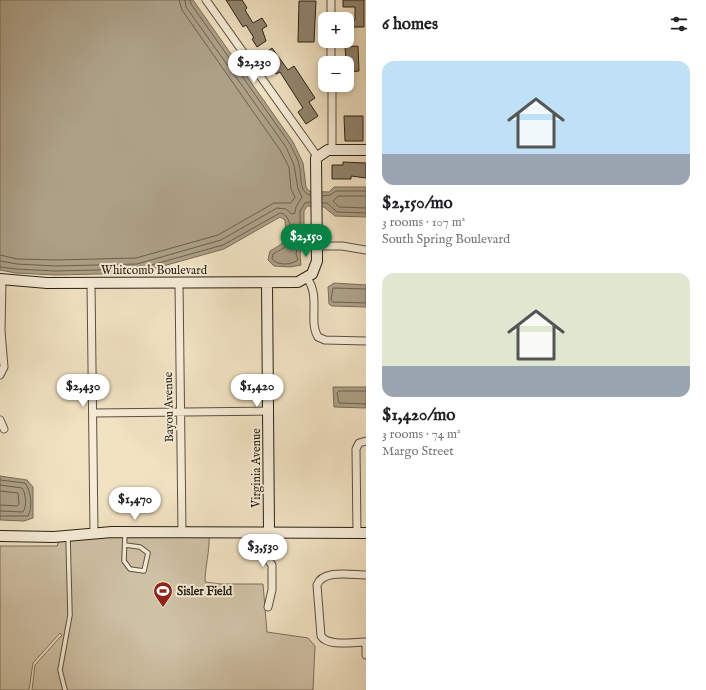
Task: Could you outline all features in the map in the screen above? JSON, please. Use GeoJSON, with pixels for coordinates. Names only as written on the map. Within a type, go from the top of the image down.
{"type":"FeatureCollection","features":[{"type":"Feature","properties":{"kind":"street"},"geometry":{"type":"LineString","coordinates":[[206,0],[317,156],[316,265],[314,271],[307,278],[314,288],[315,330],[318,337],[325,340],[366,341]]}},
{"type":"Feature","properties":{"kind":"street"},"geometry":{"type":"LineString","coordinates":[[331,0],[331,12]]}},
{"type":"Feature","properties":{"kind":"street"},"geometry":{"type":"LineString","coordinates":[[332,92],[332,150]]}},
{"type":"Feature","properties":{"kind":"street"},"geometry":{"type":"LineString","coordinates":[[317,156],[325,150],[366,150]]}},
{"type":"Feature","properties":{"kind":"street"},"geometry":{"type":"LineString","coordinates":[[317,246],[342,246],[366,250]]}},
{"type":"Feature","properties":{"kind":"street","name":"Whitcomb Boulevard"},"geometry":{"type":"LineString","coordinates":[[1,279],[42,283],[267,283],[296,282],[307,278]]}},
{"type":"Feature","properties":{"kind":"street"},"geometry":{"type":"LineString","coordinates":[[0,375],[4,370],[1,331],[1,279]]}},
{"type":"Feature","properties":{"kind":"street"},"geometry":{"type":"LineString","coordinates":[[91,283],[94,533]]}},
{"type":"Feature","properties":{"kind":"street","name":"Bayou Avenue"},"geometry":{"type":"LineString","coordinates":[[179,283],[182,531]]}},
{"type":"Feature","properties":{"kind":"street","name":"Virginia Avenue"},"geometry":{"type":"LineString","coordinates":[[267,283],[269,532]]}},
{"type":"Feature","properties":{"kind":"street"},"geometry":{"type":"LineString","coordinates":[[93,413],[268,411]]}},
{"type":"Feature","properties":{"kind":"street"},"geometry":{"type":"LineString","coordinates":[[0,420],[4,428]]}},
{"type":"Feature","properties":{"kind":"street"},"geometry":{"type":"LineString","coordinates":[[0,536],[68,536],[94,533],[182,531],[362,533],[356,449],[359,443],[366,441]]}},
{"type":"Feature","properties":{"kind":"street"},"geometry":{"type":"LineString","coordinates":[[268,607],[272,590],[272,565],[269,561],[269,532]]}},
{"type":"Feature","properties":{"kind":"street"},"geometry":{"type":"LineString","coordinates":[[366,575],[330,575],[322,579],[317,585],[321,636],[323,639],[330,642],[366,642],[366,655]]}},
{"type":"Feature","properties":{"kind":"lane"},"geometry":{"type":"LineString","coordinates":[[125,532],[124,561],[130,569],[144,571],[148,553],[140,547],[125,545]]}},
{"type":"Feature","properties":{"kind":"lane"},"geometry":{"type":"LineString","coordinates":[[65,690],[60,670],[70,615],[68,536]]}},
{"type":"Feature","properties":{"kind":"shaded area"},"geometry":{"type":"Polygon","coordinates":[[[109,535],[209,535],[205,582],[221,584],[263,584],[267,632],[308,638],[315,646],[313,690],[32,690],[35,665],[62,635],[60,633],[33,663],[29,690],[0,690],[0,546],[57,546],[59,540],[109,535]]]}},
{"type":"Feature","properties":{"kind":"water"},"geometry":{"type":"Polygon","coordinates":[[[0,0],[193,0],[293,142],[303,163],[306,187],[309,191],[329,192],[334,187],[366,187],[366,217],[335,216],[324,207],[307,206],[304,211],[304,238],[300,254],[301,265],[290,267],[274,266],[268,260],[270,251],[283,242],[286,236],[285,220],[280,217],[224,249],[138,273],[56,275],[16,273],[0,270],[0,0]]]}},
{"type":"Feature","properties":{"kind":"water"},"geometry":{"type":"Polygon","coordinates":[[[334,283],[366,285],[366,307],[332,306],[329,304],[328,287],[334,283]]]}},
{"type":"Feature","properties":{"kind":"water"},"geometry":{"type":"Polygon","coordinates":[[[333,387],[366,387],[366,408],[334,407],[333,387]]]}},
{"type":"Feature","properties":{"kind":"water"},"geometry":{"type":"Polygon","coordinates":[[[0,476],[27,480],[33,487],[33,518],[24,521],[0,520],[0,476]]]}},
{"type":"Feature","properties":{"kind":"building"},"geometry":{"type":"Polygon","coordinates":[[[226,0],[242,0],[247,8],[245,10],[253,23],[262,18],[267,26],[262,29],[266,41],[257,47],[252,39],[254,38],[246,25],[243,27],[226,0]]]}},
{"type":"Feature","properties":{"kind":"building"},"geometry":{"type":"Polygon","coordinates":[[[343,0],[364,0],[364,27],[354,27],[355,7],[343,7],[343,0]]]}},
{"type":"Feature","properties":{"kind":"building"},"geometry":{"type":"Polygon","coordinates":[[[299,1],[316,1],[314,42],[298,42],[299,1]]]}},
{"type":"Feature","properties":{"kind":"building"},"geometry":{"type":"Polygon","coordinates":[[[354,46],[358,46],[359,71],[354,71],[354,56],[346,56],[345,48],[354,48],[354,46]]]}},
{"type":"Feature","properties":{"kind":"building"},"geometry":{"type":"Polygon","coordinates":[[[272,48],[288,70],[294,66],[315,98],[309,102],[318,116],[306,124],[298,112],[303,108],[280,72],[276,74],[262,55],[272,48]]]}},
{"type":"Feature","properties":{"kind":"building"},"geometry":{"type":"Polygon","coordinates":[[[344,116],[363,116],[363,141],[345,141],[344,116]]]}},
{"type":"Feature","properties":{"kind":"building"},"geometry":{"type":"Polygon","coordinates":[[[343,162],[366,163],[366,178],[351,176],[351,179],[332,179],[332,165],[343,165],[343,162]]]}},
{"type":"Feature","properties":{"kind":"place","name":"Sisler Field"},"geometry":{"type":"Point","coordinates":[163,608]}}]}
